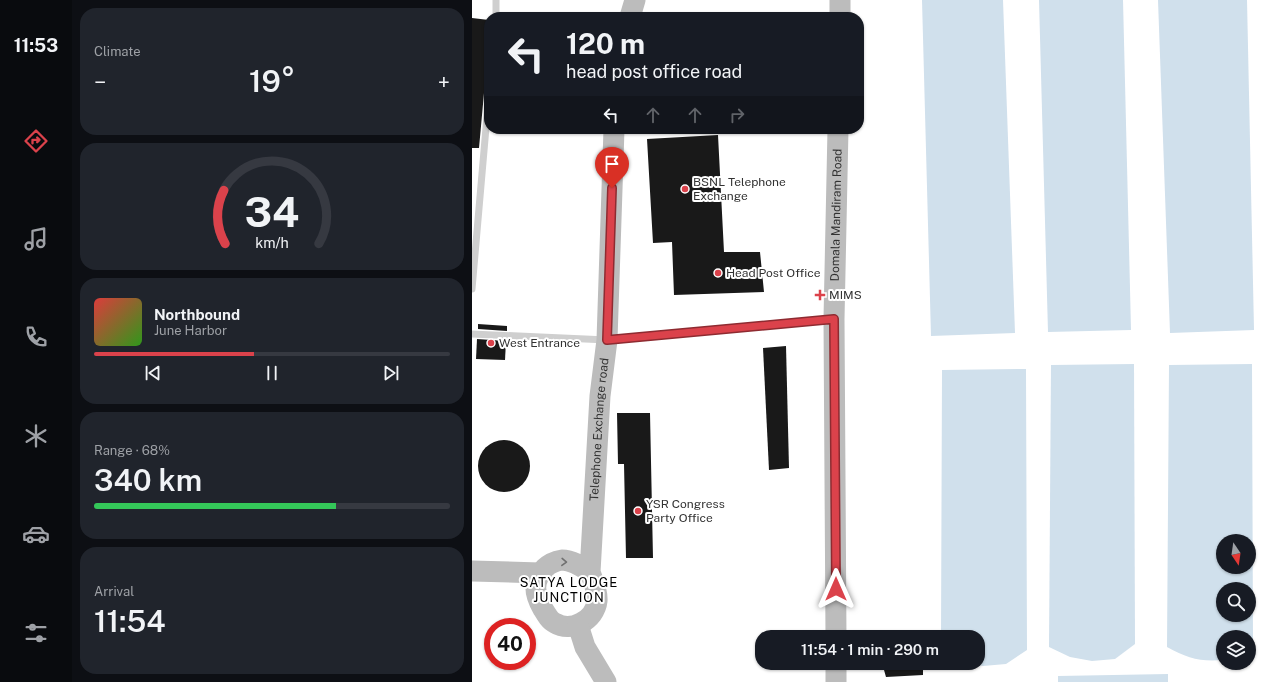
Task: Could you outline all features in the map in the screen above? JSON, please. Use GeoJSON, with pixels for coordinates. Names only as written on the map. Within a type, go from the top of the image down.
{"type":"FeatureCollection","features":[{"type":"Feature","properties":{"kind":"street"},"geometry":{"type":"LineString","coordinates":[[631,12],[635,0]]}},
{"type":"Feature","properties":{"kind":"street"},"geometry":{"type":"LineString","coordinates":[[840,0],[840,12]]}},
{"type":"Feature","properties":{"kind":"street","name":"Telephone Exchange road"},"geometry":{"type":"LineString","coordinates":[[578,625],[587,619],[594,610],[597,602],[596,588],[590,572],[600,396],[607,340],[614,134]]}},
{"type":"Feature","properties":{"kind":"street","name":"Domala Mandiram Road"},"geometry":{"type":"LineString","coordinates":[[836,630],[834,319],[838,134]]}},
{"type":"Feature","properties":{"kind":"street"},"geometry":{"type":"LineString","coordinates":[[590,572],[574,562],[561,560],[549,564],[540,573],[536,581],[536,594],[546,614],[554,623],[566,626],[578,625],[585,646],[606,682]]}},
{"type":"Feature","properties":{"kind":"street"},"geometry":{"type":"LineString","coordinates":[[472,571],[540,573]]}},
{"type":"Feature","properties":{"kind":"street"},"geometry":{"type":"LineString","coordinates":[[836,670],[836,682]]}},
{"type":"Feature","properties":{"kind":"lane"},"geometry":{"type":"LineString","coordinates":[[496,0],[496,12]]}},
{"type":"Feature","properties":{"kind":"lane"},"geometry":{"type":"LineString","coordinates":[[472,289],[485,134]]}},
{"type":"Feature","properties":{"kind":"lane"},"geometry":{"type":"LineString","coordinates":[[472,334],[607,340],[834,319]]}},
{"type":"Feature","properties":{"kind":"water"},"geometry":{"type":"Polygon","coordinates":[[[922,0],[1003,0],[1015,333],[931,336],[922,0]]]}},
{"type":"Feature","properties":{"kind":"water"},"geometry":{"type":"Polygon","coordinates":[[[1039,0],[1123,0],[1131,330],[1048,332],[1039,0]]]}},
{"type":"Feature","properties":{"kind":"water"},"geometry":{"type":"Polygon","coordinates":[[[1158,0],[1247,0],[1254,330],[1170,333],[1158,0]]]}},
{"type":"Feature","properties":{"kind":"water"},"geometry":{"type":"Polygon","coordinates":[[[1134,364],[1135,644],[1115,659],[1092,661],[1070,657],[1049,647],[1051,365],[1134,364]]]}},
{"type":"Feature","properties":{"kind":"water"},"geometry":{"type":"Polygon","coordinates":[[[1252,364],[1253,534],[1216,534],[1216,574],[1253,574],[1253,582],[1216,582],[1216,622],[1253,622],[1253,630],[1216,630],[1216,660],[1200,660],[1181,654],[1167,647],[1169,365],[1252,364]]]}},
{"type":"Feature","properties":{"kind":"water"},"geometry":{"type":"Polygon","coordinates":[[[1026,369],[1027,650],[1006,664],[985,666],[985,630],[941,630],[942,370],[1026,369]]]}},
{"type":"Feature","properties":{"kind":"water"},"geometry":{"type":"Polygon","coordinates":[[[1168,674],[1168,682],[1058,682],[1058,676],[1168,674]]]}},
{"type":"Feature","properties":{"kind":"building"},"geometry":{"type":"Polygon","coordinates":[[[472,18],[484,19],[484,93],[479,148],[472,148],[472,18]]]}},
{"type":"Feature","properties":{"kind":"building","name":"BSNL Telephone Exchange"},"geometry":{"type":"Polygon","coordinates":[[[718,135],[724,252],[760,252],[764,292],[674,295],[672,242],[653,243],[647,139],[718,135]]]}},
{"type":"Feature","properties":{"kind":"building"},"geometry":{"type":"Polygon","coordinates":[[[478,324],[507,326],[507,331],[478,329],[478,324]]]}},
{"type":"Feature","properties":{"kind":"building"},"geometry":{"type":"Polygon","coordinates":[[[477,339],[506,341],[505,360],[476,359],[477,339]]]}},
{"type":"Feature","properties":{"kind":"building"},"geometry":{"type":"Polygon","coordinates":[[[786,346],[789,468],[769,470],[763,348],[786,346]]]}},
{"type":"Feature","properties":{"kind":"building","name":"YSR Congress Party Office"},"geometry":{"type":"Polygon","coordinates":[[[617,413],[650,413],[653,558],[626,558],[624,464],[618,464],[617,413]]]}},
{"type":"Feature","properties":{"kind":"building"},"geometry":{"type":"Polygon","coordinates":[[[499,440],[509,440],[518,444],[526,452],[530,461],[530,471],[526,480],[518,488],[509,492],[499,492],[490,488],[482,480],[478,471],[478,461],[482,452],[490,444],[499,440]]]}},
{"type":"Feature","properties":{"kind":"building"},"geometry":{"type":"Polygon","coordinates":[[[884,670],[923,670],[923,675],[886,677],[884,670]]]}},
{"type":"Feature","properties":{"kind":"place","name":"BSNL Telephone Exchange"},"geometry":{"type":"Point","coordinates":[685,189]}},
{"type":"Feature","properties":{"kind":"place","name":"Head Post Office"},"geometry":{"type":"Point","coordinates":[718,273]}},
{"type":"Feature","properties":{"kind":"place","name":"MIMS"},"geometry":{"type":"Point","coordinates":[820,295]}},
{"type":"Feature","properties":{"kind":"place","name":"West Entrance"},"geometry":{"type":"Point","coordinates":[491,343]}},
{"type":"Feature","properties":{"kind":"place","name":"YSR Congress Party Office"},"geometry":{"type":"Point","coordinates":[638,511]}},
{"type":"Feature","properties":{"kind":"district","name":"SATYA LODGE JUNCTION"},"geometry":{"type":"Point","coordinates":[569,590]}},
{"type":"Feature","properties":{"kind":"route"},"geometry":{"type":"LineString","coordinates":[[612,188],[607,340],[834,319],[836,589]]}}]}
